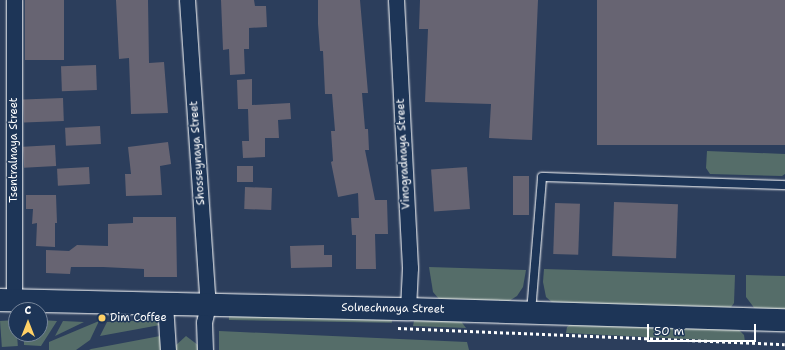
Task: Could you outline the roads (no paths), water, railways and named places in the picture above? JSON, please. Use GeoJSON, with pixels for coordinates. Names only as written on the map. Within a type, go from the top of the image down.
{"type":"FeatureCollection","features":[{"type":"Feature","properties":{"kind":"main road","name":"Solnechnaya Street"},"geometry":{"type":"LineString","coordinates":[[7,300],[408,308],[785,320]]}},
{"type":"Feature","properties":{"kind":"street","name":"Tsentralnaya Street"},"geometry":{"type":"LineString","coordinates":[[7,300],[14,0]]}},
{"type":"Feature","properties":{"kind":"street","name":"Shosseynaya Street"},"geometry":{"type":"LineString","coordinates":[[187,0],[208,305],[204,322],[205,350]]}},
{"type":"Feature","properties":{"kind":"street","name":"Vinogradnaya Street"},"geometry":{"type":"LineString","coordinates":[[396,0],[410,268],[408,308]]}},
{"type":"Feature","properties":{"kind":"street"},"geometry":{"type":"LineString","coordinates":[[165,304],[168,350]]}},
{"type":"Feature","properties":{"kind":"lane"},"geometry":{"type":"LineString","coordinates":[[531,312],[542,177],[785,185]]}},
{"type":"Feature","properties":{"kind":"place","name":"Dim Coffee"},"geometry":{"type":"Point","coordinates":[102,318]}}]}
